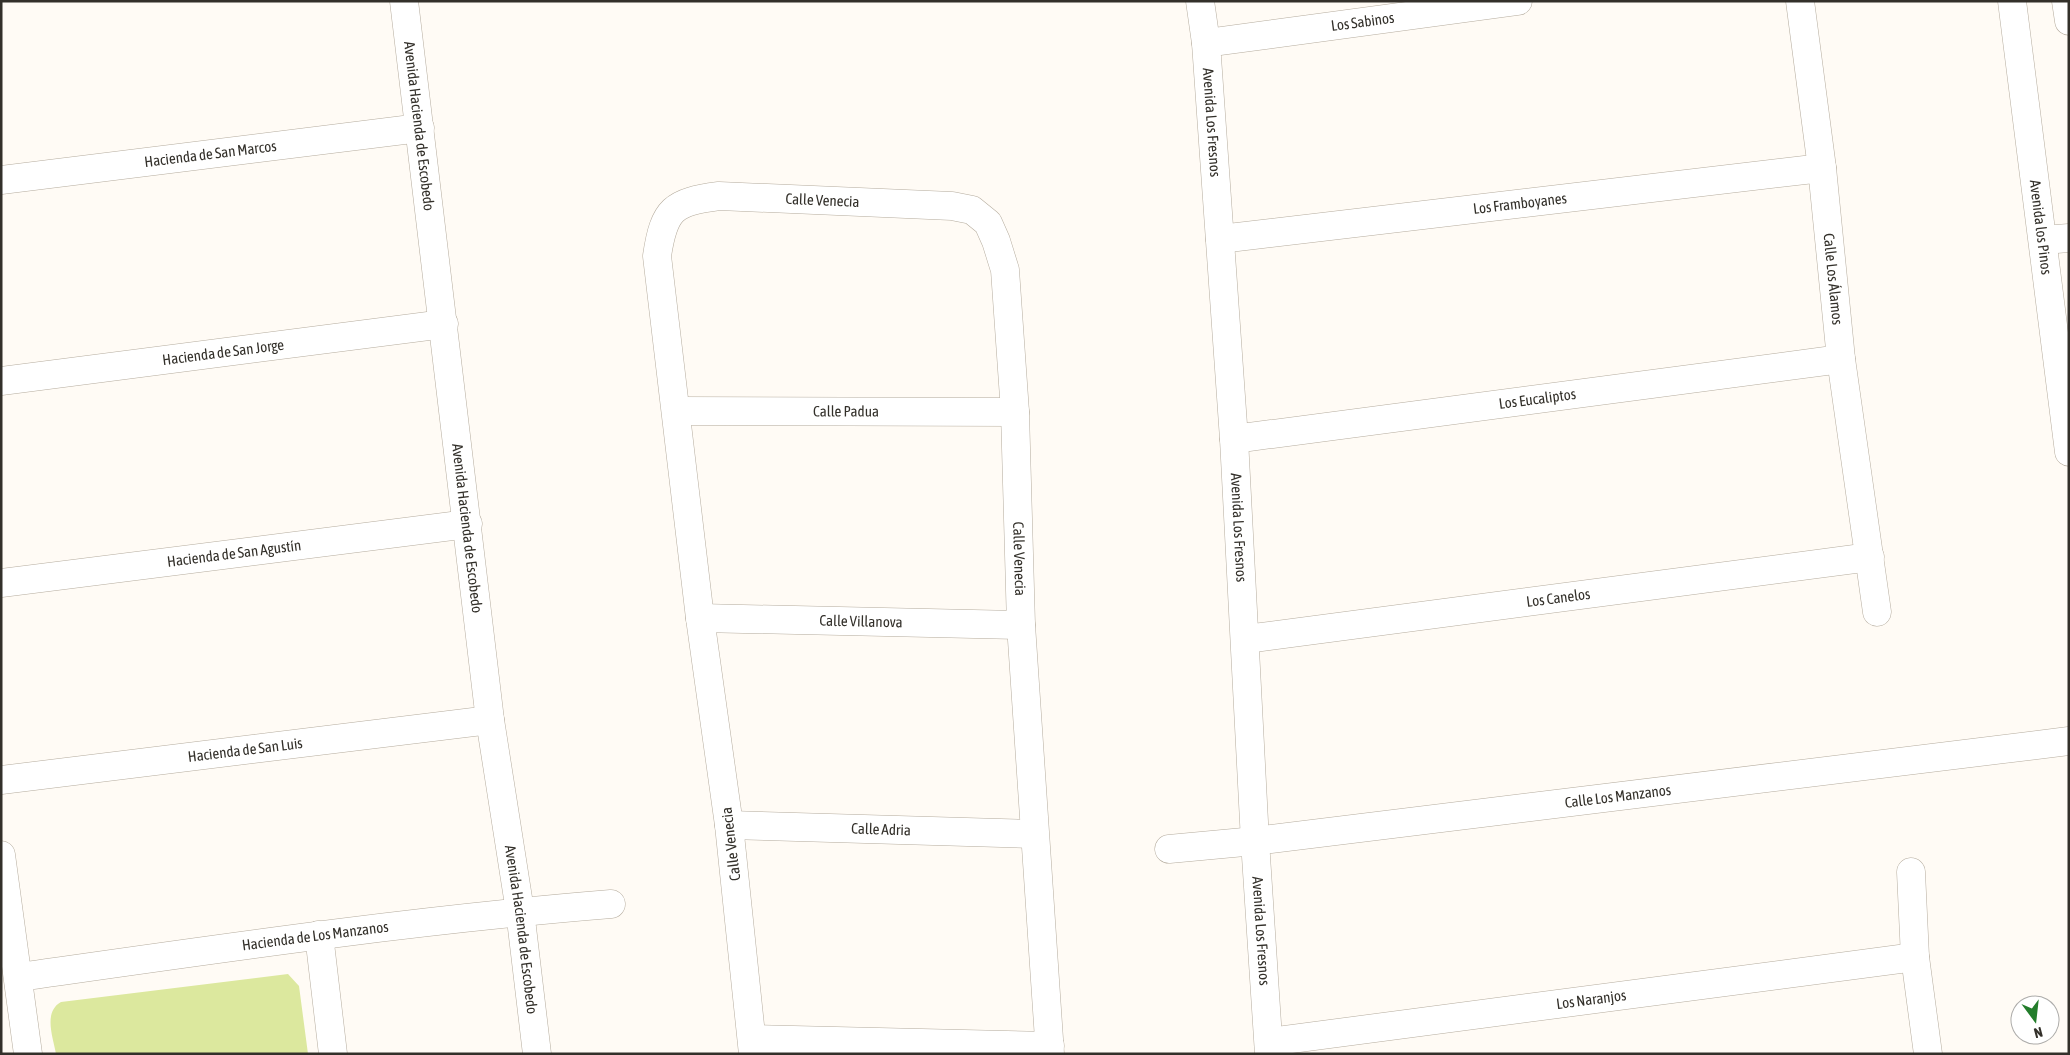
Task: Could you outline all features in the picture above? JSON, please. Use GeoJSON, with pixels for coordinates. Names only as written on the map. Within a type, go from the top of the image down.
{"type":"FeatureCollection","features":[{"type":"Feature","properties":{"kind":"street","name":"Avenida Hacienda de Escobedo"},"geometry":{"type":"LineString","coordinates":[[404,1],[490,720],[520,911],[537,1054]]}},
{"type":"Feature","properties":{"kind":"street","name":"Avenida Los Fresnos"},"geometry":{"type":"LineString","coordinates":[[1200,1],[1206,43],[1234,439],[1246,638],[1255,841],[1269,1048]]}},
{"type":"Feature","properties":{"kind":"street","name":"Los Sabinos"},"geometry":{"type":"LineString","coordinates":[[1206,43],[1518,1]]}},
{"type":"Feature","properties":{"kind":"street","name":"Calle Los Álamos"},"geometry":{"type":"LineString","coordinates":[[1800,1],[1822,168],[1841,359],[1877,612]]}},
{"type":"Feature","properties":{"kind":"street","name":"Avenida los Pinos"},"geometry":{"type":"LineString","coordinates":[[2012,1],[2056,239],[2069,452]]}},
{"type":"Feature","properties":{"kind":"street"},"geometry":{"type":"LineString","coordinates":[[2066,1],[2069,22]]}},
{"type":"Feature","properties":{"kind":"street","name":"Hacienda de San Marcos"},"geometry":{"type":"LineString","coordinates":[[1,180],[420,128]]}},
{"type":"Feature","properties":{"kind":"street","name":"Los Framboyanes"},"geometry":{"type":"LineString","coordinates":[[1220,239],[1822,168]]}},
{"type":"Feature","properties":{"kind":"street","name":"Calle Venecia"},"geometry":{"type":"LineString","coordinates":[[753,1046],[729,825],[700,618],[678,411],[657,256],[662,228],[673,210],[690,200],[719,196],[952,206],[972,210],[988,223],[996,241],[1005,270],[1015,412],[1021,625],[1050,1050]]}},
{"type":"Feature","properties":{"kind":"street","name":"Hacienda de San Jorge"},"geometry":{"type":"LineString","coordinates":[[1,381],[444,324]]}},
{"type":"Feature","properties":{"kind":"street","name":"Los Eucaliptos"},"geometry":{"type":"LineString","coordinates":[[1234,439],[1841,359]]}},
{"type":"Feature","properties":{"kind":"street","name":"Calle Padua"},"geometry":{"type":"LineString","coordinates":[[678,411],[1015,412]]}},
{"type":"Feature","properties":{"kind":"street","name":"Hacienda de San Agustín"},"geometry":{"type":"LineString","coordinates":[[1,583],[468,524]]}},
{"type":"Feature","properties":{"kind":"street","name":"Los Canelos"},"geometry":{"type":"LineString","coordinates":[[1246,638],[1870,557]]}},
{"type":"Feature","properties":{"kind":"street","name":"Calle Villanova"},"geometry":{"type":"LineString","coordinates":[[700,618],[1021,625]]}},
{"type":"Feature","properties":{"kind":"street","name":"Hacienda de San Luis"},"geometry":{"type":"LineString","coordinates":[[1,780],[490,720]]}},
{"type":"Feature","properties":{"kind":"street","name":"Calle Los Manzanos"},"geometry":{"type":"LineString","coordinates":[[1169,849],[1255,841],[2069,742]]}},
{"type":"Feature","properties":{"kind":"street","name":"Calle Adria"},"geometry":{"type":"LineString","coordinates":[[729,825],[1034,834]]}},
{"type":"Feature","properties":{"kind":"street"},"geometry":{"type":"LineString","coordinates":[[1,855],[19,976],[28,1054]]}},
{"type":"Feature","properties":{"kind":"street"},"geometry":{"type":"LineString","coordinates":[[1911,872],[1915,957],[1928,1054]]}},
{"type":"Feature","properties":{"kind":"street","name":"Hacienda de Los Manzanos"},"geometry":{"type":"LineString","coordinates":[[19,976],[319,935],[520,911],[611,904]]}},
{"type":"Feature","properties":{"kind":"street"},"geometry":{"type":"LineString","coordinates":[[319,935],[333,1054]]}},
{"type":"Feature","properties":{"kind":"street","name":"Los Naranjos"},"geometry":{"type":"LineString","coordinates":[[1269,1048],[1915,957]]}},
{"type":"Feature","properties":{"kind":"street"},"geometry":{"type":"LineString","coordinates":[[753,1046],[1050,1050]]}},
{"type":"Feature","properties":{"kind":"green space"},"geometry":{"type":"Polygon","coordinates":[[[288,974],[299,986],[308,1054],[56,1054],[51,1018],[55,1006],[61,1002],[288,974]]]}}]}
